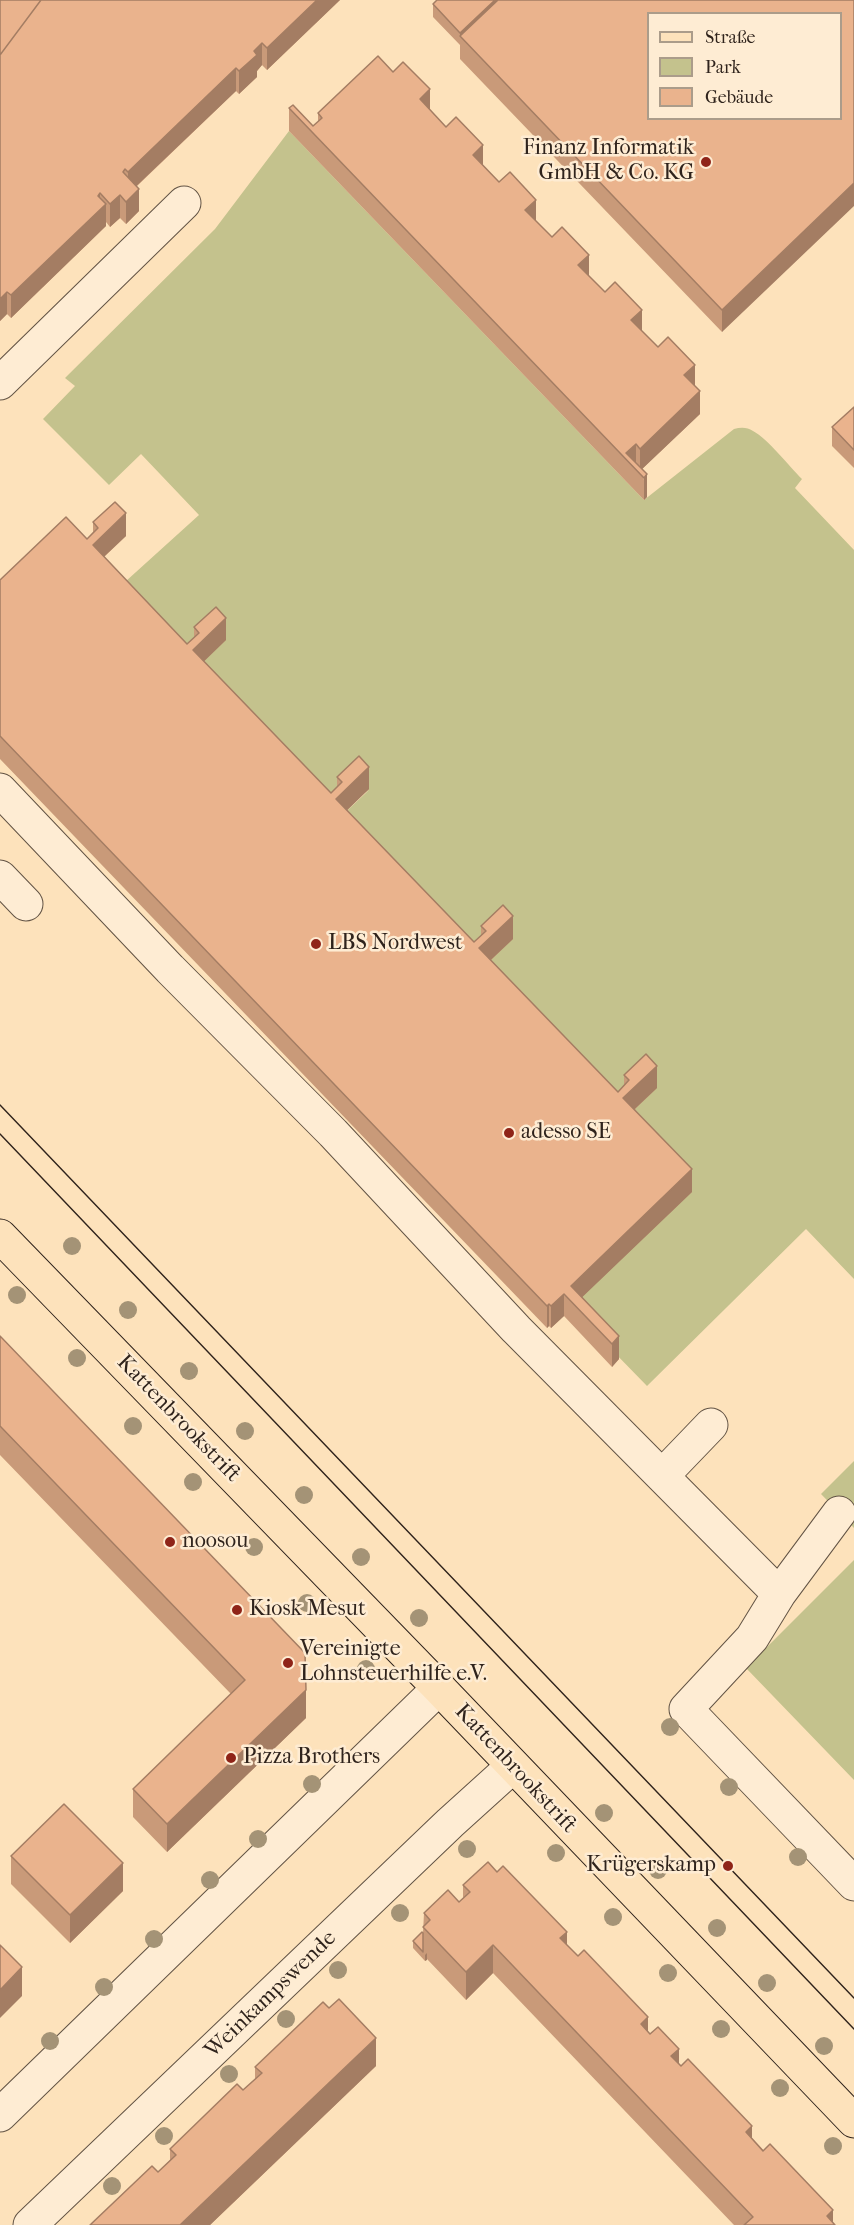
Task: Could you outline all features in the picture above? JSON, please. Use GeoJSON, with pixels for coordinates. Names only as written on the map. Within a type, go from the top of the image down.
{"type":"FeatureCollection","features":[{"type":"Feature","properties":{"kind":"main road","name":"Kattenbrookstrift"},"geometry":{"type":"LineString","coordinates":[[0,1236],[439,1688],[854,2121]]}},
{"type":"Feature","properties":{"kind":"street"},"geometry":{"type":"LineString","coordinates":[[0,383],[184,203]]}},
{"type":"Feature","properties":{"kind":"street"},"geometry":{"type":"LineString","coordinates":[[0,790],[170,969],[333,1133],[516,1329],[779,1594]]}},
{"type":"Feature","properties":{"kind":"street"},"geometry":{"type":"LineString","coordinates":[[0,877],[26,904]]}},
{"type":"Feature","properties":{"kind":"street"},"geometry":{"type":"LineString","coordinates":[[662,1476],[711,1425]]}},
{"type":"Feature","properties":{"kind":"street"},"geometry":{"type":"LineString","coordinates":[[839,1513],[779,1594],[752,1638],[686,1709],[854,1884]]}},
{"type":"Feature","properties":{"kind":"street"},"geometry":{"type":"LineString","coordinates":[[0,2115],[439,1688]]}},
{"type":"Feature","properties":{"kind":"street","name":"Weinkampswende"},"geometry":{"type":"LineString","coordinates":[[30,2225],[450,1823],[513,1767]]}},
{"type":"Feature","properties":{"kind":"green space"},"geometry":{"type":"Polygon","coordinates":[[[289,131],[644,500],[734,429],[746,428],[765,440],[802,479],[795,488],[854,550],[854,1279],[806,1229],[647,1386],[571,1308],[618,1114],[481,949],[336,821],[369,790],[331,815],[194,649],[115,591],[199,515],[141,454],[109,485],[43,419],[75,386],[65,378],[215,229],[289,131]]]}},
{"type":"Feature","properties":{"kind":"green space"},"geometry":{"type":"Polygon","coordinates":[[[854,1461],[854,1528],[821,1494],[854,1461]]]}},
{"type":"Feature","properties":{"kind":"green space"},"geometry":{"type":"Polygon","coordinates":[[[854,1560],[854,1780],[746,1668],[854,1560]]]}},
{"type":"Feature","properties":{"kind":"building"},"geometry":{"type":"Polygon","coordinates":[[[0,0],[41,0],[0,55],[0,0]]]}},
{"type":"Feature","properties":{"kind":"building"},"geometry":{"type":"Polygon","coordinates":[[[41,0],[317,0],[267,48],[262,43],[254,51],[257,55],[239,71],[236,68],[128,172],[125,169],[123,172],[139,189],[126,202],[120,195],[110,204],[100,193],[98,196],[106,204],[11,295],[7,292],[0,299],[0,55],[41,0]]]}},
{"type":"Feature","properties":{"kind":"building"},"geometry":{"type":"Polygon","coordinates":[[[437,0],[495,0],[460,33],[433,4],[437,0]]]}},
{"type":"Feature","properties":{"kind":"building","name":"Finanz Informatik GmbH & Co. KG"},"geometry":{"type":"Polygon","coordinates":[[[498,0],[854,0],[854,183],[722,310],[460,36],[498,0]]]}},
{"type":"Feature","properties":{"kind":"building"},"geometry":{"type":"Polygon","coordinates":[[[378,56],[393,72],[403,62],[430,89],[420,99],[446,127],[456,117],[483,145],[473,155],[499,182],[510,172],[536,200],[525,210],[552,237],[562,227],[589,255],[578,265],[605,292],[615,282],[642,310],[631,320],[658,347],[668,337],[695,365],[684,375],[700,391],[640,449],[636,444],[626,453],[647,474],[644,478],[289,108],[293,105],[313,126],[322,118],[318,113],[378,56]]]}},
{"type":"Feature","properties":{"kind":"building"},"geometry":{"type":"Polygon","coordinates":[[[854,407],[854,450],[832,427],[854,407]]]}},
{"type":"Feature","properties":{"kind":"building","name":"LBS Nordwest"},"geometry":{"type":"Polygon","coordinates":[[[115,502],[126,513],[93,545],[187,644],[199,633],[194,627],[216,607],[226,618],[193,650],[331,793],[342,782],[337,777],[359,756],[369,767],[336,799],[474,942],[486,931],[481,926],[503,905],[513,916],[479,948],[618,1092],[629,1080],[624,1075],[646,1054],[657,1066],[623,1098],[692,1169],[571,1286],[619,1336],[612,1344],[564,1294],[551,1306],[549,1304],[547,1306],[0,736],[0,580],[66,517],[87,539],[98,528],[93,522],[115,502]]]}},
{"type":"Feature","properties":{"kind":"building"},"geometry":{"type":"Polygon","coordinates":[[[0,1336],[305,1653],[306,1690],[167,1824],[133,1789],[245,1680],[0,1426],[0,1336]]]}},
{"type":"Feature","properties":{"kind":"building"},"geometry":{"type":"Polygon","coordinates":[[[64,1804],[123,1863],[70,1915],[11,1856],[64,1804]]]}},
{"type":"Feature","properties":{"kind":"building"},"geometry":{"type":"Polygon","coordinates":[[[488,1862],[497,1872],[503,1866],[567,1932],[560,1938],[578,1956],[584,1950],[648,2017],[641,2024],[650,2034],[658,2027],[679,2049],[671,2056],[681,2066],[688,2059],[752,2126],[746,2132],[763,2151],[770,2144],[833,2210],[827,2216],[835,2225],[744,2225],[753,2217],[493,1945],[466,1972],[423,1927],[430,1920],[424,1913],[448,1890],[459,1902],[470,1892],[463,1885],[488,1862]]]}},
{"type":"Feature","properties":{"kind":"building"},"geometry":{"type":"Polygon","coordinates":[[[423,1933],[423,1952],[413,1941],[423,1933]]]}},
{"type":"Feature","properties":{"kind":"building"},"geometry":{"type":"Polygon","coordinates":[[[0,1945],[22,1967],[0,1990],[0,1945]]]}},
{"type":"Feature","properties":{"kind":"building"},"geometry":{"type":"Polygon","coordinates":[[[339,1999],[376,2038],[180,2225],[90,2225],[152,2166],[158,2172],[176,2155],[170,2149],[237,2084],[243,2090],[262,2073],[255,2067],[323,2002],[329,2008],[339,1999]]]}},
{"type":"Feature","properties":{"kind":"tram line"},"geometry":{"type":"LineString","coordinates":[[0,1105],[854,1998]]}},
{"type":"Feature","properties":{"kind":"tram line"},"geometry":{"type":"LineString","coordinates":[[0,1134],[854,2029]]}},
{"type":"Feature","properties":{"kind":"place","name":"Finanz Informatik GmbH & Co. KG"},"geometry":{"type":"Point","coordinates":[706,162]}},
{"type":"Feature","properties":{"kind":"place","name":"LBS Nordwest"},"geometry":{"type":"Point","coordinates":[316,944]}},
{"type":"Feature","properties":{"kind":"place","name":"adesso SE"},"geometry":{"type":"Point","coordinates":[509,1133]}},
{"type":"Feature","properties":{"kind":"place","name":"noosou"},"geometry":{"type":"Point","coordinates":[170,1542]}},
{"type":"Feature","properties":{"kind":"place","name":"Kiosk Mesut"},"geometry":{"type":"Point","coordinates":[237,1610]}},
{"type":"Feature","properties":{"kind":"place","name":"Vereinigte Lohnsteuerhilfe e.V."},"geometry":{"type":"Point","coordinates":[288,1663]}},
{"type":"Feature","properties":{"kind":"place","name":"Pizza Brothers"},"geometry":{"type":"Point","coordinates":[231,1758]}},
{"type":"Feature","properties":{"kind":"place","name":"Krügerskamp"},"geometry":{"type":"Point","coordinates":[728,1866]}}]}
